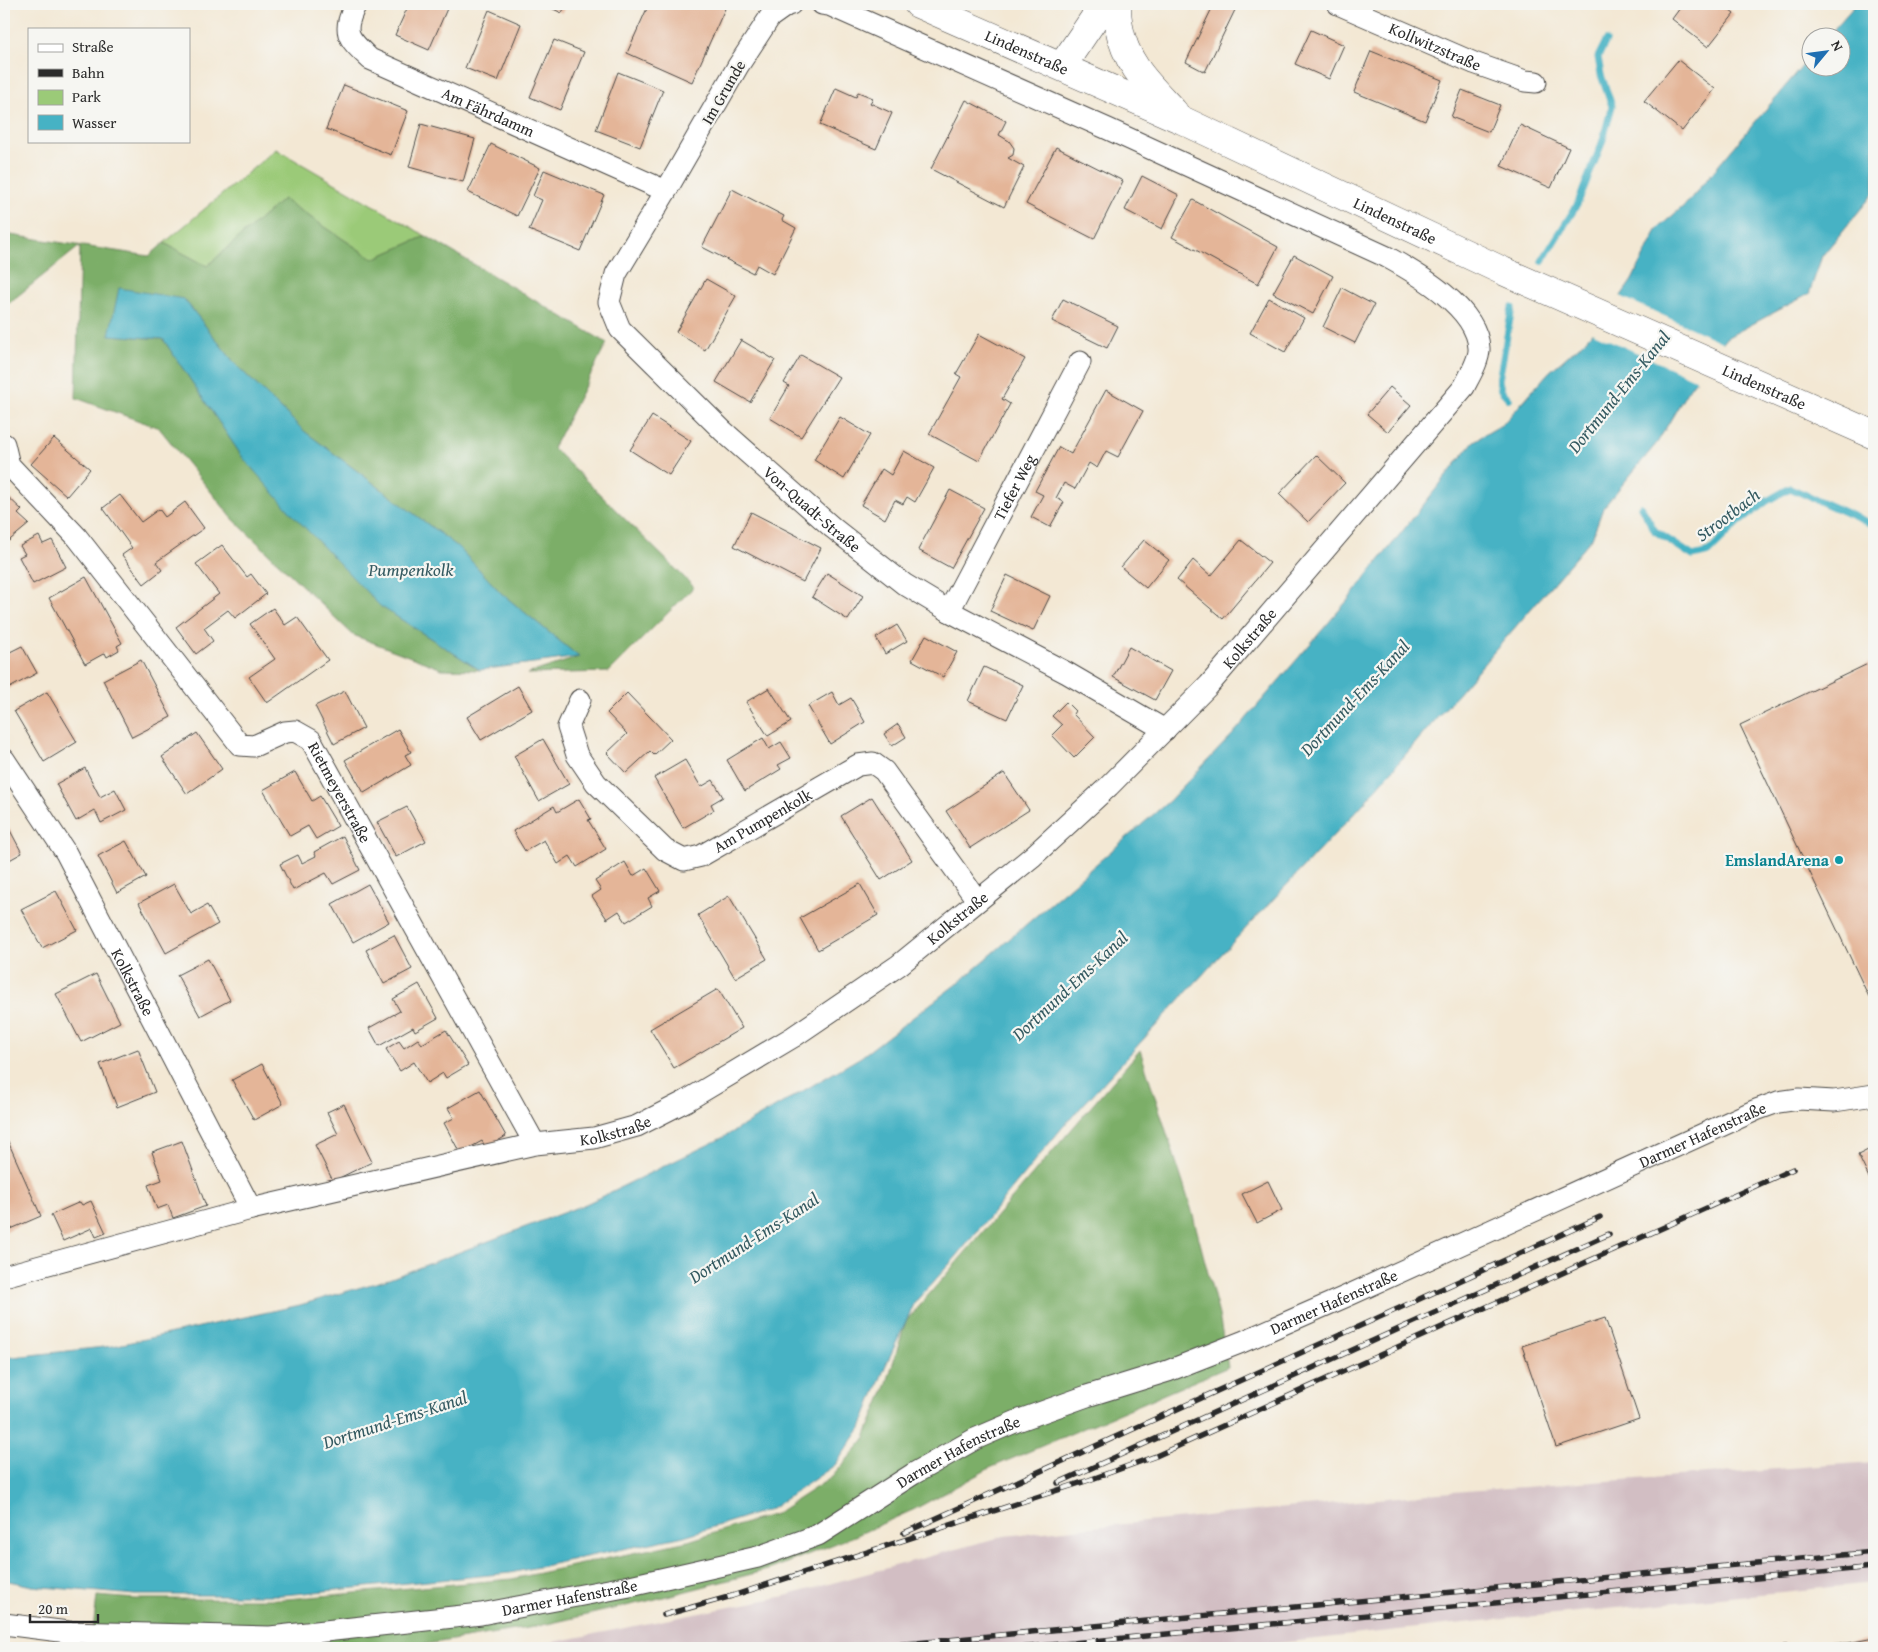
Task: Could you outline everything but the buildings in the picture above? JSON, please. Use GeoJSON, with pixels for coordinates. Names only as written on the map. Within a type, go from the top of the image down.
{"type":"FeatureCollection","features":[{"type":"Feature","properties":{"kind":"main road","name":"Lindenstraße"},"geometry":{"type":"LineString","coordinates":[[918,4],[1182,120],[1494,267],[1874,435]]}},
{"type":"Feature","properties":{"kind":"main road"},"geometry":{"type":"LineString","coordinates":[[1062,66],[1104,4]]}},
{"type":"Feature","properties":{"kind":"main road"},"geometry":{"type":"LineString","coordinates":[[1118,4],[1116,12],[1126,52],[1137,72],[1182,120]]}},
{"type":"Feature","properties":{"kind":"street","name":"Am Fährdamm"},"geometry":{"type":"LineString","coordinates":[[356,4],[350,16],[348,29],[352,42],[370,59],[666,191]]}},
{"type":"Feature","properties":{"kind":"street","name":"Im Grunde"},"geometry":{"type":"LineString","coordinates":[[666,191],[738,66],[770,17],[791,4]]}},
{"type":"Feature","properties":{"kind":"street","name":"Kolkstraße"},"geometry":{"type":"LineString","coordinates":[[4,1276],[251,1209],[535,1144],[594,1138],[637,1126],[686,1101],[793,1037],[899,965],[1078,817],[1209,686],[1464,387],[1472,372],[1479,349],[1475,332],[1463,312],[1422,277],[1387,257],[1108,129],[822,4]]}},
{"type":"Feature","properties":{"kind":"street","name":"Kollwitzstraße"},"geometry":{"type":"LineString","coordinates":[[1338,4],[1474,63],[1525,81],[1536,82]]}},
{"type":"Feature","properties":{"kind":"street","name":"Von-Quadt-Straße"},"geometry":{"type":"LineString","coordinates":[[666,191],[616,274],[609,302],[620,329],[723,431],[833,528],[904,584],[949,611],[1067,673],[1165,730]]}},
{"type":"Feature","properties":{"kind":"street","name":"Tiefer Weg"},"geometry":{"type":"LineString","coordinates":[[949,611],[1080,362]]}},
{"type":"Feature","properties":{"kind":"street","name":"Rietmeyerstraße"},"geometry":{"type":"LineString","coordinates":[[4,444],[9,465],[77,537],[240,745],[254,746],[285,732],[296,731],[311,740],[535,1144]]}},
{"type":"Feature","properties":{"kind":"street","name":"Am Pumpenkolk"},"geometry":{"type":"LineString","coordinates":[[580,700],[568,727],[577,755],[603,790],[665,850],[684,860],[701,856],[858,765],[873,763],[884,771],[977,900]]}},
{"type":"Feature","properties":{"kind":"street","name":"Kolkstraße"},"geometry":{"type":"LineString","coordinates":[[5,763],[66,853],[251,1209]]}},
{"type":"Feature","properties":{"kind":"street","name":"Darmer Hafenstraße"},"geometry":{"type":"LineString","coordinates":[[4,1624],[68,1632],[270,1637],[481,1614],[630,1586],[758,1557],[818,1535],[913,1474],[975,1439],[1017,1421],[1168,1371],[1242,1342],[1756,1110],[1778,1102],[1799,1099],[1834,1102],[1874,1096]]}},
{"type":"Feature","properties":{"kind":"shaded area"},"geometry":{"type":"Polygon","coordinates":[[[1874,1462],[1874,1583],[1463,1623],[1233,1648],[524,1648],[785,1596],[1004,1536],[1438,1493],[1874,1462]]]}},
{"type":"Feature","properties":{"kind":"green space"},"geometry":{"type":"Polygon","coordinates":[[[276,149],[426,236],[373,259],[283,199],[207,266],[164,243],[276,149]]]}},
{"type":"Feature","properties":{"kind":"green space"},"geometry":{"type":"Polygon","coordinates":[[[283,199],[373,259],[426,236],[607,343],[553,448],[694,587],[609,672],[527,674],[579,657],[501,593],[458,547],[304,431],[237,366],[184,299],[109,335],[163,339],[243,458],[380,606],[480,670],[442,669],[353,635],[233,519],[159,428],[76,398],[80,246],[4,307],[4,234],[149,256],[164,243],[207,266],[283,199]]]}},
{"type":"Feature","properties":{"kind":"green space"},"geometry":{"type":"Polygon","coordinates":[[[1140,1050],[1191,1208],[1219,1315],[1228,1367],[990,1468],[915,1509],[857,1535],[771,1569],[652,1600],[534,1627],[402,1648],[91,1648],[97,1596],[135,1599],[287,1599],[512,1579],[688,1541],[775,1514],[832,1477],[864,1440],[885,1389],[906,1321],[1140,1050]]]}},
{"type":"Feature","properties":{"kind":"water","name":"Dortmund-Ems-Kanal"},"geometry":{"type":"Polygon","coordinates":[[[1856,4],[1874,4],[1874,193],[1822,256],[1809,294],[1726,338],[1687,392],[1657,443],[1603,508],[1592,538],[1363,804],[1062,1128],[956,1257],[915,1302],[885,1367],[861,1428],[835,1465],[771,1509],[684,1536],[510,1573],[283,1595],[135,1595],[32,1586],[4,1580],[4,1358],[113,1346],[300,1305],[389,1279],[586,1204],[724,1137],[861,1057],[963,979],[1169,801],[1233,734],[1347,601],[1474,441],[1503,424],[1549,372],[1584,342],[1612,309],[1632,280],[1658,228],[1686,204],[1800,69],[1800,78],[1850,78],[1850,28],[1835,28],[1856,4]]]}},
{"type":"Feature","properties":{"kind":"water","name":"Pumpenkolk"},"geometry":{"type":"Polygon","coordinates":[[[119,288],[184,299],[237,366],[304,431],[458,547],[501,593],[579,657],[480,670],[380,606],[292,514],[243,458],[163,339],[109,335],[119,288]]]}},
{"type":"Feature","properties":{"kind":"pier"},"geometry":{"type":"Polygon","coordinates":[[[1618,295],[1726,344],[1699,381],[1589,331],[1618,295]]]}},
{"type":"Feature","properties":{"kind":"waterway","name":"Strootbach"},"geometry":{"type":"LineString","coordinates":[[1542,261],[1577,205],[1602,143],[1612,106],[1601,75],[1598,57],[1606,41]]}},
{"type":"Feature","properties":{"kind":"waterway","name":"Strootbach"},"geometry":{"type":"LineString","coordinates":[[1509,399],[1501,390],[1499,380],[1512,308]]}},
{"type":"Feature","properties":{"kind":"waterway","name":"Strootbach"},"geometry":{"type":"LineString","coordinates":[[1641,507],[1655,531],[1693,556],[1709,552],[1738,523],[1767,501],[1790,488],[1874,525]]}},
{"type":"Feature","properties":{"kind":"railway"},"geometry":{"type":"LineString","coordinates":[[664,1615],[732,1596],[1089,1480],[1156,1456],[1793,1169]]}},
{"type":"Feature","properties":{"kind":"railway"},"geometry":{"type":"LineString","coordinates":[[904,1533],[1600,1217]]}},
{"type":"Feature","properties":{"kind":"railway"},"geometry":{"type":"LineString","coordinates":[[1058,1483],[1609,1234]]}},
{"type":"Feature","properties":{"kind":"railway"},"geometry":{"type":"LineString","coordinates":[[863,1648],[1874,1552]]}},
{"type":"Feature","properties":{"kind":"railway"},"geometry":{"type":"LineString","coordinates":[[1019,1648],[1874,1567]]}},
{"type":"Feature","properties":{"kind":"place","name":"EmslandArena"},"geometry":{"type":"Point","coordinates":[1839,860]}}]}
